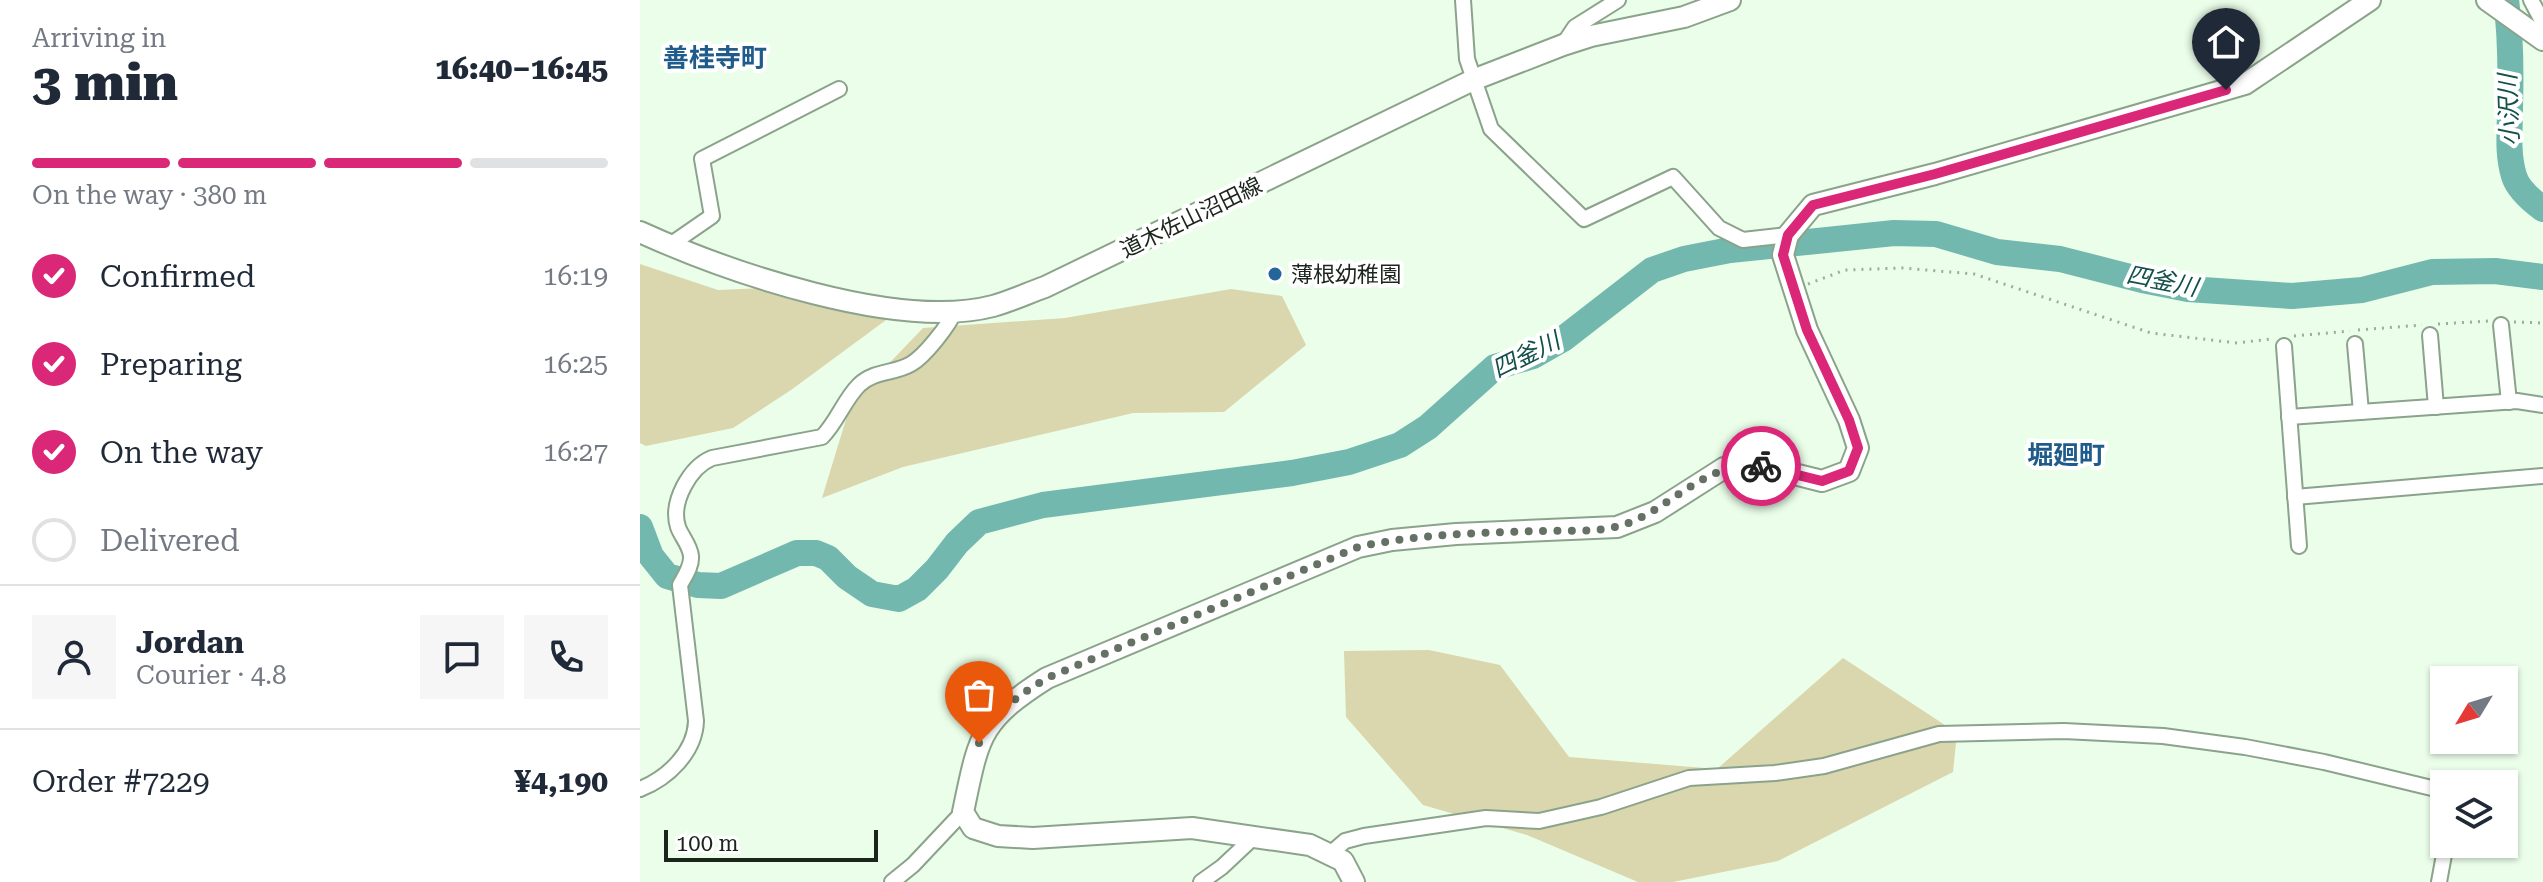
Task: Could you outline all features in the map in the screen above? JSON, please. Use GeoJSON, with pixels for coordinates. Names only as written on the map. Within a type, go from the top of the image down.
{"type":"FeatureCollection","features":[{"type":"Feature","properties":{"kind":"street"},"geometry":{"type":"LineString","coordinates":[[1463,0],[1467,59],[1491,129],[1584,219],[1673,177],[1719,228],[1743,240],[1788,235]]}},
{"type":"Feature","properties":{"kind":"street"},"geometry":{"type":"LineString","coordinates":[[1563,45],[1575,27],[1618,0]]}},
{"type":"Feature","properties":{"kind":"street","name":"道木佐山沼田線"},"geometry":{"type":"LineString","coordinates":[[640,232],[670,245],[827,297],[906,311],[955,311],[993,306],[1045,287],[1473,80],[1591,36],[1684,17],[1730,0]]}},
{"type":"Feature","properties":{"kind":"street"},"geometry":{"type":"LineString","coordinates":[[892,882],[913,865],[963,812],[985,728],[1011,701],[1047,678],[1358,547],[1392,540],[1440,536],[1617,527],[1655,512],[1724,468],[1758,465],[1822,481],[1849,471],[1858,448],[1849,420],[1807,330],[1783,255],[1788,235],[1813,205],[1950,170],[2245,84],[2370,0]]}},
{"type":"Feature","properties":{"kind":"street"},"geometry":{"type":"LineString","coordinates":[[2531,0],[2541,19],[2543,37]]}},
{"type":"Feature","properties":{"kind":"street"},"geometry":{"type":"LineString","coordinates":[[2490,2],[2543,37]]}},
{"type":"Feature","properties":{"kind":"street"},"geometry":{"type":"LineString","coordinates":[[670,245],[712,216],[702,159],[839,89]]}},
{"type":"Feature","properties":{"kind":"street"},"geometry":{"type":"LineString","coordinates":[[640,789],[681,759],[696,733],[680,585],[689,568],[691,553],[679,529],[676,514],[678,501],[690,476],[700,464],[712,458],[822,437],[858,386],[875,374],[906,366],[919,358],[955,311]]}},
{"type":"Feature","properties":{"kind":"street"},"geometry":{"type":"LineString","coordinates":[[2504,323],[2509,402]]}},
{"type":"Feature","properties":{"kind":"street"},"geometry":{"type":"LineString","coordinates":[[2430,335],[2436,407]]}},
{"type":"Feature","properties":{"kind":"street"},"geometry":{"type":"LineString","coordinates":[[2284,340],[2299,546]]}},
{"type":"Feature","properties":{"kind":"street"},"geometry":{"type":"LineString","coordinates":[[2355,344],[2361,412]]}},
{"type":"Feature","properties":{"kind":"street"},"geometry":{"type":"LineString","coordinates":[[2289,417],[2509,402],[2543,405]]}},
{"type":"Feature","properties":{"kind":"street"},"geometry":{"type":"LineString","coordinates":[[2295,497],[2543,476]]}},
{"type":"Feature","properties":{"kind":"street"},"geometry":{"type":"LineString","coordinates":[[1330,854],[1345,841],[1364,836],[1486,818],[1539,821],[1601,807],[1689,778],[1775,773],[1824,766],[1939,734],[2064,731],[2163,736],[2324,762],[2430,788]]}},
{"type":"Feature","properties":{"kind":"street"},"geometry":{"type":"LineString","coordinates":[[963,812],[973,828],[998,836],[1033,838],[1192,828],[1310,845],[1343,861],[1354,882]]}},
{"type":"Feature","properties":{"kind":"street"},"geometry":{"type":"LineString","coordinates":[[1201,882],[1255,836]]}},
{"type":"Feature","properties":{"kind":"street"},"geometry":{"type":"LineString","coordinates":[[2439,882],[2443,858]]}},
{"type":"Feature","properties":{"kind":"path"},"geometry":{"type":"LineString","coordinates":[[1793,290],[1845,270],[1903,268],[1974,274],[2151,333],[2237,343],[2390,327],[2543,323]]}},
{"type":"Feature","properties":{"kind":"shaded area"},"geometry":{"type":"Polygon","coordinates":[[[640,264],[718,290],[786,287],[901,309],[791,390],[733,428],[646,446],[640,443],[640,264]]]}},
{"type":"Feature","properties":{"kind":"shaded area"},"geometry":{"type":"Polygon","coordinates":[[[1231,289],[1282,296],[1306,345],[1224,412],[1133,413],[903,467],[822,498],[851,403],[923,328],[1065,318],[1231,289]]]}},
{"type":"Feature","properties":{"kind":"shaded area"},"geometry":{"type":"Polygon","coordinates":[[[1429,650],[1500,665],[1569,757],[1717,769],[1843,658],[1957,733],[1953,772],[1778,861],[1673,882],[1638,882],[1527,835],[1423,805],[1346,717],[1344,651],[1429,650]]]}},
{"type":"Feature","properties":{"kind":"waterway","name":"小沢川"},"geometry":{"type":"LineString","coordinates":[[2506,0],[2512,167],[2522,190],[2543,209]]}},
{"type":"Feature","properties":{"kind":"waterway","name":"四釜川"},"geometry":{"type":"LineString","coordinates":[[640,527],[651,556],[667,576],[698,585],[721,586],[797,553],[816,553],[828,558],[847,577],[872,594],[899,599],[917,589],[979,522],[1043,505],[1292,473],[1349,462],[1400,445],[1428,427],[1495,367],[1533,356],[1563,339],[1652,270],[1684,259],[1730,250],[1894,233],[1936,234],[1997,252],[2060,259],[2188,289],[2292,296],[2362,290],[2432,272],[2495,271],[2543,277]]}},
{"type":"Feature","properties":{"kind":"way so far"},"geometry":{"type":"LineString","coordinates":[[979,743],[985,728],[1011,701],[1047,678],[1358,547],[1392,540],[1456,534],[1617,527],[1655,512],[1724,468],[1761,466]]}},
{"type":"Feature","properties":{"kind":"place","name":"薄根幼稚園"},"geometry":{"type":"Point","coordinates":[1275,274]}},
{"type":"Feature","properties":{"kind":"district","name":"善桂寺町"},"geometry":{"type":"Point","coordinates":[715,58]}},
{"type":"Feature","properties":{"kind":"district","name":"堀廻町"},"geometry":{"type":"Point","coordinates":[2066,455]}},
{"type":"Feature","properties":{"kind":"route"},"geometry":{"type":"LineString","coordinates":[[1761,466],[1822,481],[1849,471],[1858,448],[1849,420],[1807,330],[1783,255],[1788,235],[1813,205],[1935,174],[2226,90]]}}]}
